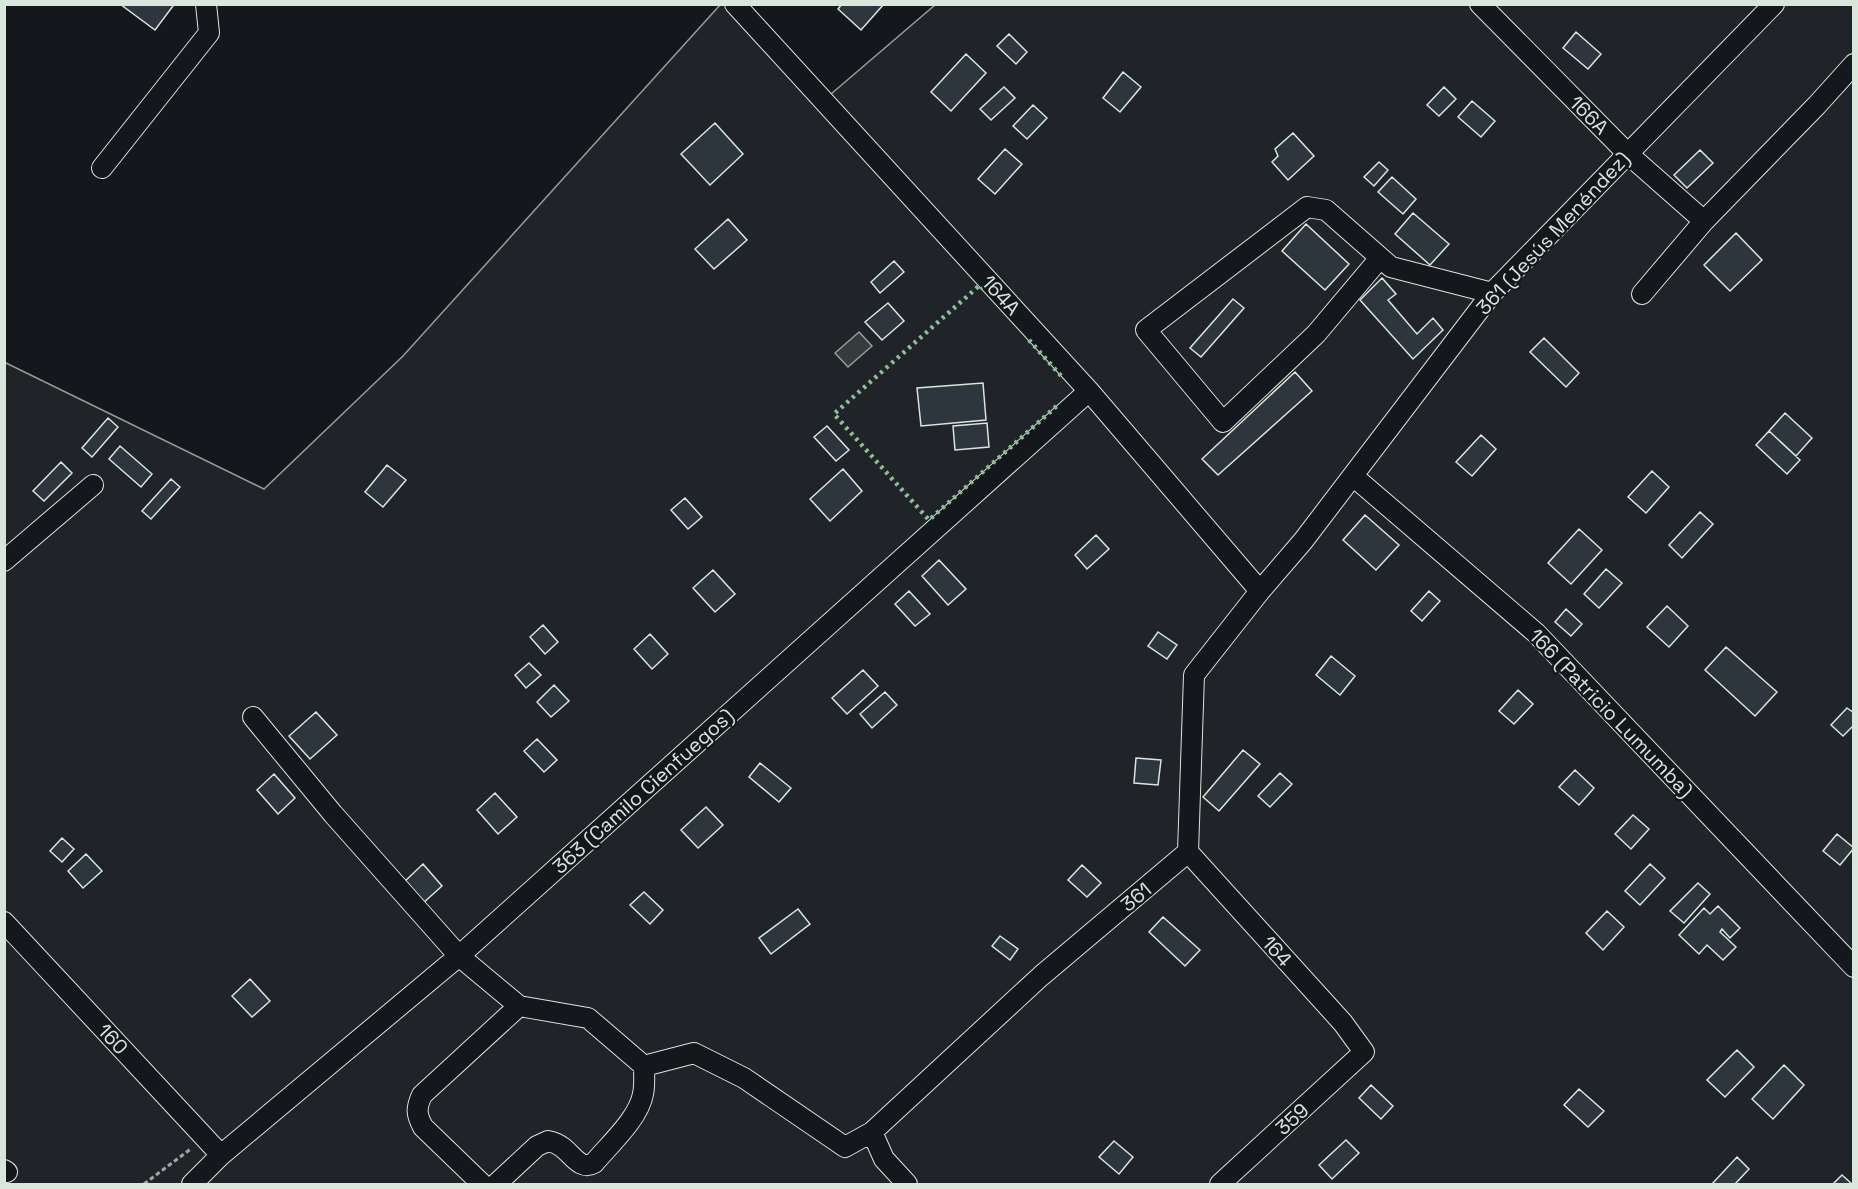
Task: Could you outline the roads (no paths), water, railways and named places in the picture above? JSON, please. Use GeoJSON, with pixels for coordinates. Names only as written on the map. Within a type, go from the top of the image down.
{"type":"FeatureCollection","features":[{"type":"Feature","properties":{"kind":"street"},"geometry":{"type":"LineString","coordinates":[[102,168],[209,33],[206,4]]}},
{"type":"Feature","properties":{"kind":"street","name":"164A"},"geometry":{"type":"LineString","coordinates":[[735,4],[1089,391],[1260,591]]}},
{"type":"Feature","properties":{"kind":"street","name":"166A"},"geometry":{"type":"LineString","coordinates":[[1480,4],[1628,154],[1704,220]]}},
{"type":"Feature","properties":{"kind":"street","name":"361 (Jesús Menéndez)"},"geometry":{"type":"LineString","coordinates":[[1260,591],[1303,541],[1492,293],[1774,4]]}},
{"type":"Feature","properties":{"kind":"street"},"geometry":{"type":"LineString","coordinates":[[1642,294],[1704,220],[1854,64]]}},
{"type":"Feature","properties":{"kind":"street"},"geometry":{"type":"LineString","coordinates":[[1380,258],[1316,333],[1223,422],[1146,330],[1307,207],[1326,210],[1380,258],[1390,267],[1492,293]]}},
{"type":"Feature","properties":{"kind":"street","name":"363 (Camilo Cienfuegos)"},"geometry":{"type":"LineString","coordinates":[[192,1185],[221,1155],[459,956],[1089,391]]}},
{"type":"Feature","properties":{"kind":"street","name":"166 (Patricio Lumumba)"},"geometry":{"type":"LineString","coordinates":[[1353,476],[1536,633],[1854,967]]}},
{"type":"Feature","properties":{"kind":"street"},"geometry":{"type":"LineString","coordinates":[[4,561],[93,485]]}},
{"type":"Feature","properties":{"kind":"street"},"geometry":{"type":"LineString","coordinates":[[1188,852],[1194,675],[1260,591]]}},
{"type":"Feature","properties":{"kind":"street"},"geometry":{"type":"LineString","coordinates":[[253,717],[333,814],[459,956],[519,1006],[588,1018],[644,1066],[643,1095],[639,1106],[594,1163],[589,1166],[582,1165],[560,1145],[548,1141],[537,1146],[496,1185]]}},
{"type":"Feature","properties":{"kind":"street","name":"164"},"geometry":{"type":"LineString","coordinates":[[1188,852],[1343,1023],[1364,1052]]}},
{"type":"Feature","properties":{"kind":"street","name":"361"},"geometry":{"type":"LineString","coordinates":[[644,1066],[694,1053],[744,1078],[845,1147],[872,1132],[1041,976],[1188,852]]}},
{"type":"Feature","properties":{"kind":"street","name":"160"},"geometry":{"type":"LineString","coordinates":[[4,922],[221,1155]]}},
{"type":"Feature","properties":{"kind":"street"},"geometry":{"type":"LineString","coordinates":[[482,1185],[423,1127],[416,1108],[422,1095],[519,1006]]}},
{"type":"Feature","properties":{"kind":"street","name":"359"},"geometry":{"type":"LineString","coordinates":[[1220,1185],[1364,1052]]}},
{"type":"Feature","properties":{"kind":"street"},"geometry":{"type":"LineString","coordinates":[[872,1132],[884,1159],[907,1185]]}}]}
